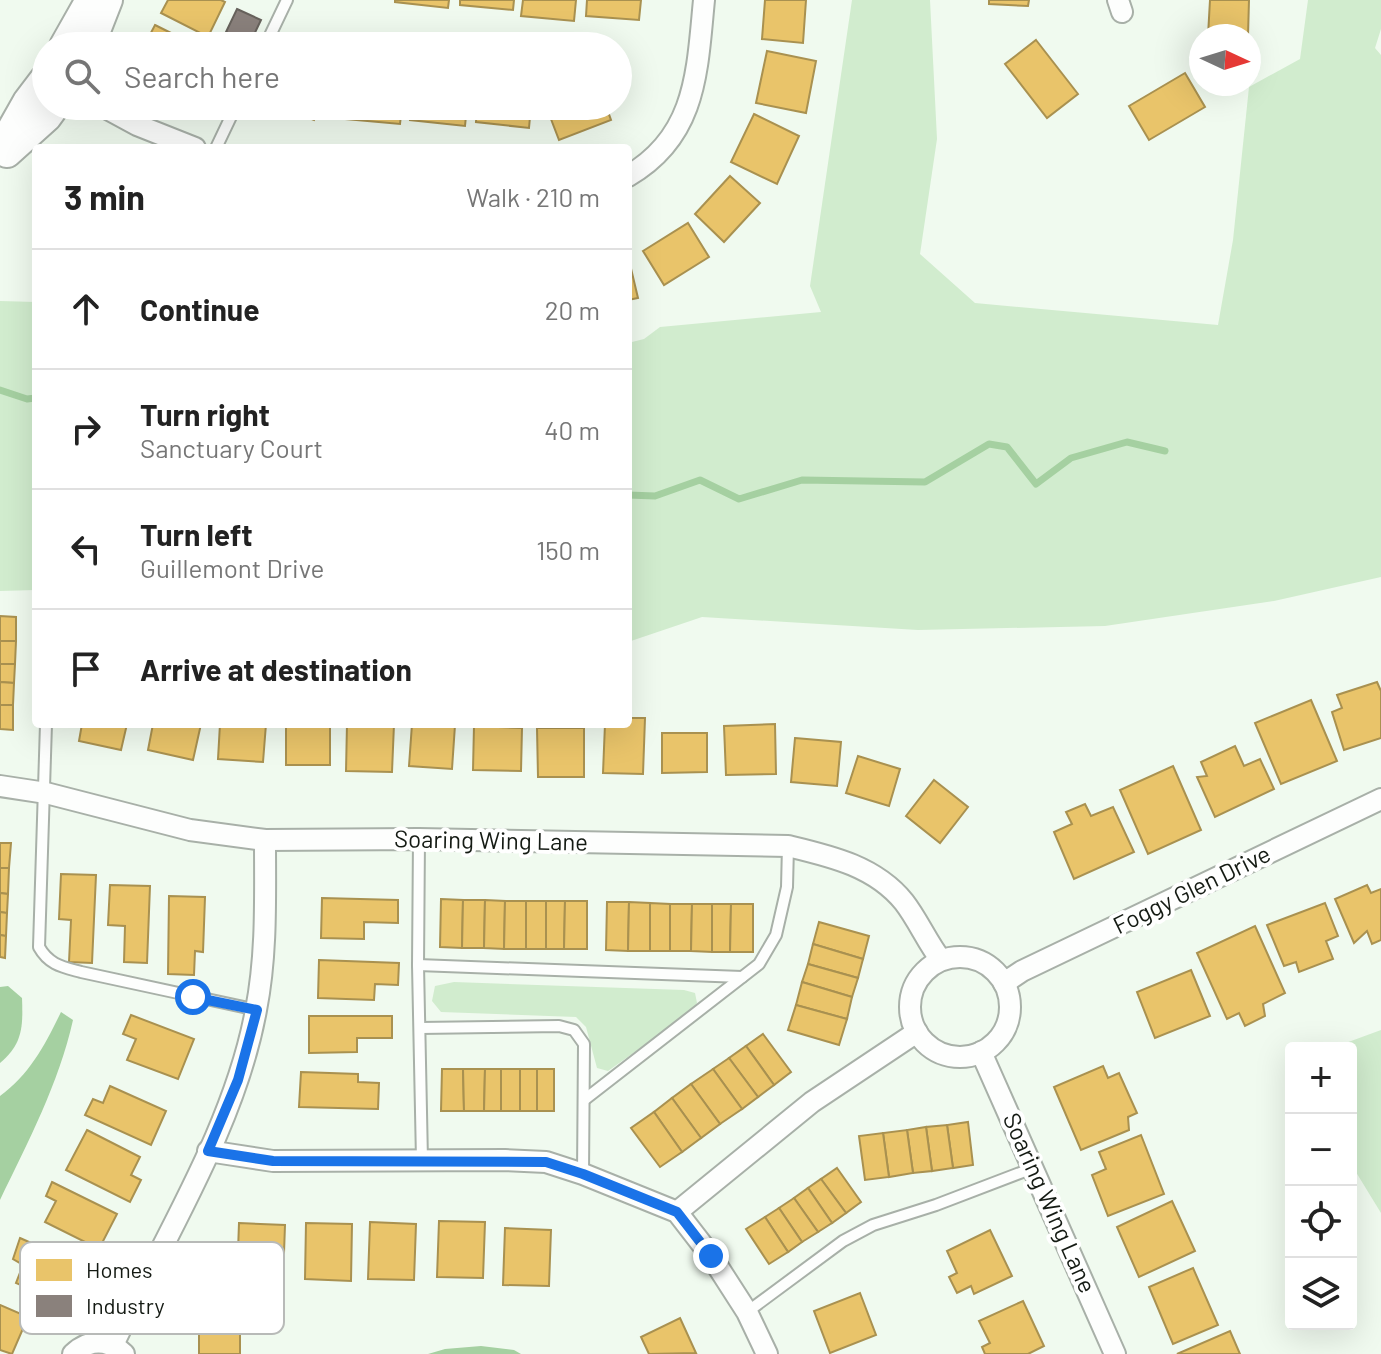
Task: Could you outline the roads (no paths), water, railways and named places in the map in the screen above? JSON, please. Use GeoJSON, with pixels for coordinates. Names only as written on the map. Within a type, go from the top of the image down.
{"type":"FeatureCollection","features":[{"type":"Feature","properties":{"kind":"street"},"geometry":{"type":"LineString","coordinates":[[72,32],[90,0]]}},
{"type":"Feature","properties":{"kind":"street"},"geometry":{"type":"LineString","coordinates":[[95,32],[108,0]]}},
{"type":"Feature","properties":{"kind":"street"},"geometry":{"type":"LineString","coordinates":[[632,173],[661,152],[683,121],[696,80],[704,0]]}},
{"type":"Feature","properties":{"kind":"street"},"geometry":{"type":"LineString","coordinates":[[0,150],[32,95]]}},
{"type":"Feature","properties":{"kind":"street"},"geometry":{"type":"LineString","coordinates":[[0,158],[44,120]]}},
{"type":"Feature","properties":{"kind":"street"},"geometry":{"type":"LineString","coordinates":[[128,120],[185,144]]}},
{"type":"Feature","properties":{"kind":"street","name":"Soaring Wing Lane"},"geometry":{"type":"LineString","coordinates":[[0,786],[46,793],[190,830],[265,840],[419,839],[788,846],[831,856],[869,872],[903,902],[941,960]]}},
{"type":"Feature","properties":{"kind":"street","name":"Foggy Glen Drive"},"geometry":{"type":"LineString","coordinates":[[1004,983],[1022,971],[1381,799]]}},
{"type":"Feature","properties":{"kind":"street"},"geometry":{"type":"LineString","coordinates":[[167,1242],[238,1080],[257,1010],[265,931],[265,840]]}},
{"type":"Feature","properties":{"kind":"street"},"geometry":{"type":"LineString","coordinates":[[970,957],[984,962],[1004,983],[1010,1015],[995,1043],[981,1052],[967,1057],[938,1052],[926,1044],[917,1032],[911,1016],[910,999],[926,969],[941,960],[970,957]]}},
{"type":"Feature","properties":{"kind":"street"},"geometry":{"type":"LineString","coordinates":[[677,1212],[812,1102],[917,1032]]}},
{"type":"Feature","properties":{"kind":"street","name":"Soaring Wing Lane"},"geometry":{"type":"LineString","coordinates":[[981,1052],[1115,1354]]}},
{"type":"Feature","properties":{"kind":"street"},"geometry":{"type":"LineString","coordinates":[[208,1151],[273,1161],[546,1162],[583,1174],[677,1212],[711,1256],[747,1312],[767,1354]]}},
{"type":"Feature","properties":{"kind":"street"},"geometry":{"type":"LineString","coordinates":[[73,1354],[93,1342],[119,1350]]}},
{"type":"Feature","properties":{"kind":"lane"},"geometry":{"type":"LineString","coordinates":[[272,32],[287,0]]}},
{"type":"Feature","properties":{"kind":"lane"},"geometry":{"type":"LineString","coordinates":[[218,144],[229,120]]}},
{"type":"Feature","properties":{"kind":"lane"},"geometry":{"type":"LineString","coordinates":[[46,728],[39,947],[45,958],[57,966],[81,972],[257,1010]]}},
{"type":"Feature","properties":{"kind":"lane"},"geometry":{"type":"LineString","coordinates":[[419,839],[422,1160]]}},
{"type":"Feature","properties":{"kind":"lane"},"geometry":{"type":"LineString","coordinates":[[584,1100],[759,964],[776,935],[787,887],[788,846]]}},
{"type":"Feature","properties":{"kind":"lane"},"geometry":{"type":"LineString","coordinates":[[418,965],[742,977]]}},
{"type":"Feature","properties":{"kind":"lane"},"geometry":{"type":"LineString","coordinates":[[420,1028],[559,1026],[574,1030],[584,1044],[583,1174]]}},
{"type":"Feature","properties":{"kind":"lane"},"geometry":{"type":"LineString","coordinates":[[747,1312],[843,1241],[873,1225],[1033,1168]]}},
{"type":"Feature","properties":{"kind":"waterway"},"geometry":{"type":"LineString","coordinates":[[0,390],[32,398]]}},
{"type":"Feature","properties":{"kind":"waterway"},"geometry":{"type":"LineString","coordinates":[[632,495],[655,496],[700,480],[739,499],[802,480],[925,482],[989,444],[1007,447],[1036,484],[1071,458],[1127,442],[1165,451]]}}]}
